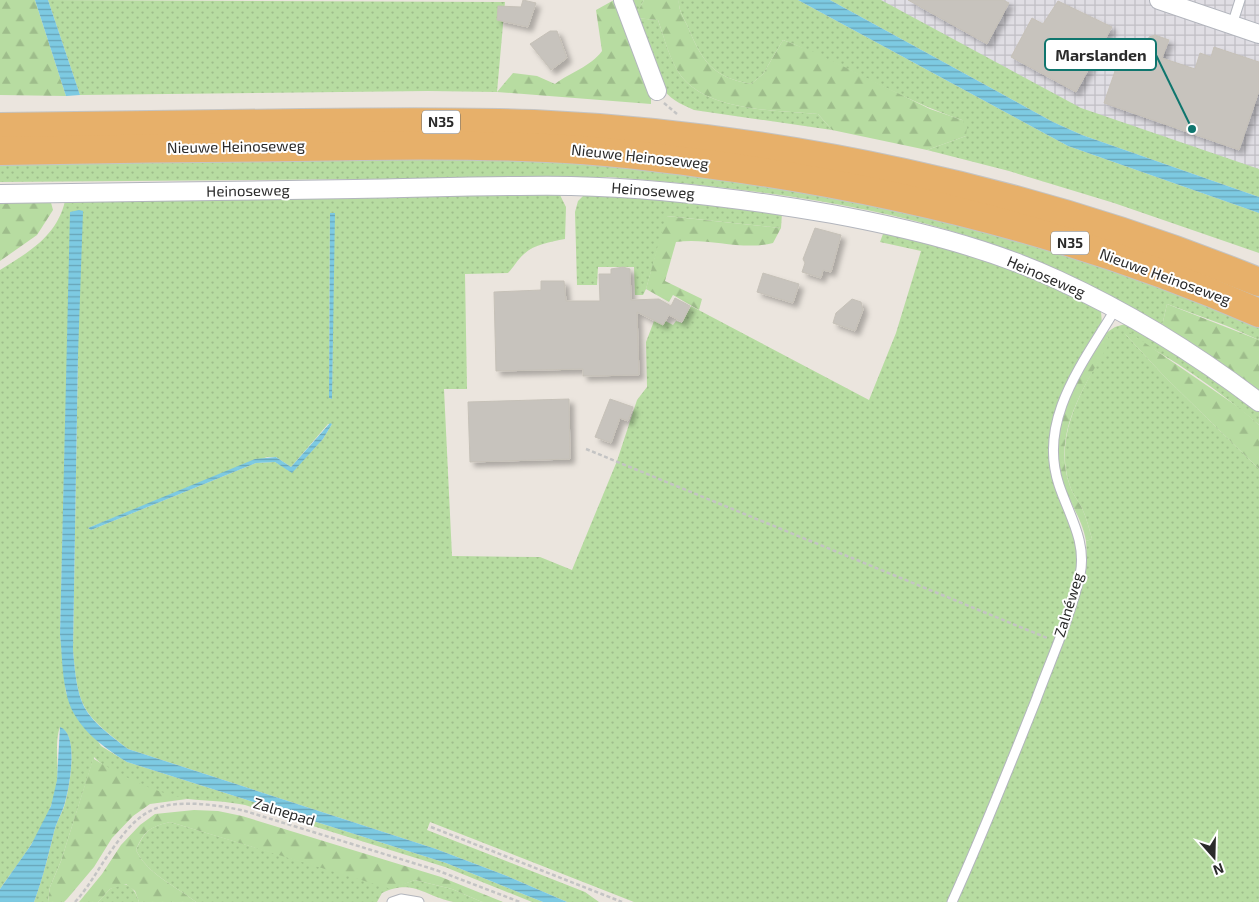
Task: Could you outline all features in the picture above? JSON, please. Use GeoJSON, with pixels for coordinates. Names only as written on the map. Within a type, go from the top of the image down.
{"type":"FeatureCollection","features":[{"type":"Feature","properties":{"kind":"highway","name":"Nieuwe Heinoseweg"},"geometry":{"type":"LineString","coordinates":[[0,127],[407,122],[513,124],[602,129],[726,142],[860,164],[964,188],[1072,217],[1153,243],[1259,282]]}},
{"type":"Feature","properties":{"kind":"highway","name":"Nieuwe Heinoseweg"},"geometry":{"type":"LineString","coordinates":[[0,151],[432,144],[550,148],[662,158],[770,172],[875,192],[974,215],[1124,260],[1209,290],[1259,312]]}},
{"type":"Feature","properties":{"kind":"street"},"geometry":{"type":"LineString","coordinates":[[623,0],[657,91]]}},
{"type":"Feature","properties":{"kind":"street"},"geometry":{"type":"LineString","coordinates":[[1162,0],[1259,34]]}},
{"type":"Feature","properties":{"kind":"street","name":"Heinoseweg"},"geometry":{"type":"LineString","coordinates":[[0,194],[571,186],[694,194],[791,207],[881,223],[940,238],[994,254],[1056,279],[1156,330],[1259,402]]}},
{"type":"Feature","properties":{"kind":"lane"},"geometry":{"type":"LineString","coordinates":[[1232,25],[1240,0]]}},
{"type":"Feature","properties":{"kind":"lane","name":"Zalnéweg"},"geometry":{"type":"LineString","coordinates":[[952,902],[986,823],[1058,642],[1080,576],[1081,555],[1075,523],[1054,472],[1052,436],[1061,405],[1070,386],[1116,308]]}},
{"type":"Feature","properties":{"kind":"lane"},"geometry":{"type":"LineString","coordinates":[[392,902],[401,899],[419,902]]}},
{"type":"Feature","properties":{"kind":"path"},"geometry":{"type":"LineString","coordinates":[[586,450],[1058,642]]}},
{"type":"Feature","properties":{"kind":"path","name":"Zalnepad"},"geometry":{"type":"LineString","coordinates":[[75,902],[125,833],[146,814],[163,807],[203,805],[222,806],[245,811],[436,870],[520,902]]}},
{"type":"Feature","properties":{"kind":"path"},"geometry":{"type":"LineString","coordinates":[[431,827],[622,902]]}},
{"type":"Feature","properties":{"kind":"shaded area"},"geometry":{"type":"Polygon","coordinates":[[[865,0],[1259,0],[1259,180],[1019,87],[865,0]]]}},
{"type":"Feature","properties":{"kind":"green space"},"geometry":{"type":"Polygon","coordinates":[[[0,0],[35,0],[66,96],[0,95],[0,0]]]}},
{"type":"Feature","properties":{"kind":"green space"},"geometry":{"type":"Polygon","coordinates":[[[48,0],[505,2],[497,92],[80,95],[48,0]]]}},
{"type":"Feature","properties":{"kind":"green space"},"geometry":{"type":"Polygon","coordinates":[[[614,0],[651,90],[651,104],[497,92],[513,73],[537,76],[555,84],[592,61],[602,51],[596,10],[614,0]]]}},
{"type":"Feature","properties":{"kind":"green space"},"geometry":{"type":"Polygon","coordinates":[[[628,0],[644,0],[635,17],[628,0]]]}},
{"type":"Feature","properties":{"kind":"green space"},"geometry":{"type":"Polygon","coordinates":[[[644,0],[679,0],[681,13],[704,58],[718,72],[727,77],[751,84],[763,74],[783,40],[814,52],[930,109],[962,120],[967,127],[966,136],[927,150],[832,130],[818,114],[743,107],[706,95],[691,86],[675,67],[658,20],[634,18],[644,0]]]}},
{"type":"Feature","properties":{"kind":"green space"},"geometry":{"type":"Polygon","coordinates":[[[679,0],[798,0],[1068,146],[1259,213],[1259,253],[1114,203],[1009,171],[927,150],[966,136],[962,120],[916,102],[806,49],[783,40],[763,74],[751,84],[727,77],[718,72],[704,58],[681,13],[679,0]]]}},
{"type":"Feature","properties":{"kind":"green space"},"geometry":{"type":"Polygon","coordinates":[[[830,0],[881,0],[1081,108],[1259,169],[1259,197],[1082,135],[1053,122],[830,0]]]}},
{"type":"Feature","properties":{"kind":"green space"},"geometry":{"type":"Polygon","coordinates":[[[635,18],[658,20],[675,67],[691,86],[706,95],[743,107],[818,114],[832,130],[694,110],[680,103],[667,94],[661,85],[635,18]]]}},
{"type":"Feature","properties":{"kind":"green space"},"geometry":{"type":"Polygon","coordinates":[[[455,153],[713,173],[996,230],[1259,320],[1259,340],[1167,304],[1162,326],[1023,257],[974,238],[930,225],[840,205],[702,185],[610,177],[0,182],[0,158],[455,153]]]}},
{"type":"Feature","properties":{"kind":"green space"},"geometry":{"type":"Polygon","coordinates":[[[587,192],[667,197],[782,213],[781,228],[667,216],[643,295],[635,295],[634,267],[598,267],[597,285],[577,285],[575,212],[578,201],[587,192]]]}},
{"type":"Feature","properties":{"kind":"green space"},"geometry":{"type":"Polygon","coordinates":[[[559,193],[566,207],[565,239],[533,248],[519,259],[508,273],[465,274],[467,389],[444,389],[452,556],[540,557],[572,570],[617,461],[637,400],[647,387],[646,342],[656,316],[673,325],[676,321],[682,323],[691,306],[869,400],[896,333],[921,251],[880,242],[887,229],[987,258],[1095,303],[1101,312],[1102,324],[1079,362],[1059,402],[1052,423],[1049,444],[1050,466],[1056,488],[1075,539],[1077,560],[1071,594],[1049,662],[974,846],[948,902],[634,902],[430,822],[427,830],[585,892],[599,902],[567,902],[507,876],[436,849],[128,749],[101,726],[85,708],[80,697],[75,669],[73,650],[78,355],[71,212],[60,634],[66,693],[101,746],[127,762],[446,863],[543,902],[532,902],[445,867],[245,805],[188,799],[151,790],[112,771],[94,757],[61,861],[50,887],[48,902],[34,902],[55,829],[64,807],[70,776],[70,740],[66,732],[60,727],[57,740],[57,781],[49,811],[27,851],[0,889],[0,270],[21,257],[49,233],[56,224],[65,201],[245,200],[559,193]],[[330,213],[329,398],[332,399],[334,213],[330,213]],[[328,424],[291,467],[276,457],[267,457],[88,528],[91,530],[256,463],[275,462],[292,472],[323,439],[332,424],[328,424]]]}},
{"type":"Feature","properties":{"kind":"green space"},"geometry":{"type":"Polygon","coordinates":[[[50,199],[53,210],[37,235],[0,261],[0,200],[50,199]]]}},
{"type":"Feature","properties":{"kind":"green space"},"geometry":{"type":"Polygon","coordinates":[[[666,216],[781,228],[773,243],[761,245],[749,246],[700,241],[676,242],[665,281],[702,299],[699,310],[673,295],[669,302],[646,289],[666,216]]]}},
{"type":"Feature","properties":{"kind":"green space"},"geometry":{"type":"Polygon","coordinates":[[[1167,304],[1259,340],[1259,394],[1224,366],[1162,326],[1167,304]]]}},
{"type":"Feature","properties":{"kind":"green space"},"geometry":{"type":"Polygon","coordinates":[[[1131,324],[1259,409],[1259,425],[1195,375],[1161,353],[1125,334],[1164,376],[1259,469],[1259,902],[957,902],[1007,783],[1081,587],[1086,556],[1086,541],[1092,539],[1083,510],[1071,489],[1066,467],[1065,448],[1068,429],[1081,393],[1109,342],[1106,333],[1115,327],[1131,324]]]}},
{"type":"Feature","properties":{"kind":"green space"},"geometry":{"type":"Polygon","coordinates":[[[1129,332],[1241,409],[1259,425],[1259,469],[1164,376],[1125,334],[1129,332]]]}},
{"type":"Feature","properties":{"kind":"green space"},"geometry":{"type":"Polygon","coordinates":[[[1106,333],[1110,342],[1081,393],[1068,429],[1065,448],[1065,467],[1070,486],[1083,510],[1092,539],[1086,541],[1081,523],[1062,483],[1057,454],[1058,436],[1068,400],[1106,333]]]}},
{"type":"Feature","properties":{"kind":"green space"},"geometry":{"type":"Polygon","coordinates":[[[94,756],[94,759],[139,783],[187,799],[150,804],[133,816],[112,838],[94,867],[67,899],[64,902],[48,902],[50,887],[61,861],[94,756]]]}},
{"type":"Feature","properties":{"kind":"green space"},"geometry":{"type":"Polygon","coordinates":[[[194,810],[218,811],[242,816],[441,877],[503,902],[482,902],[452,889],[415,880],[391,889],[170,822],[148,831],[136,850],[147,866],[155,873],[196,902],[139,902],[135,891],[126,884],[110,889],[98,902],[79,902],[102,874],[121,845],[140,825],[155,814],[194,810]]]}},
{"type":"Feature","properties":{"kind":"green space"},"geometry":{"type":"Polygon","coordinates":[[[170,822],[391,888],[415,880],[452,889],[482,902],[454,902],[419,890],[403,887],[382,893],[377,902],[196,902],[155,873],[147,866],[136,850],[148,831],[170,822]]]}},
{"type":"Feature","properties":{"kind":"green space"},"geometry":{"type":"Polygon","coordinates":[[[122,884],[131,887],[139,902],[98,902],[110,889],[122,884]]]}},
{"type":"Feature","properties":{"kind":"water"},"geometry":{"type":"Polygon","coordinates":[[[35,0],[48,0],[80,95],[66,96],[35,0]]]}},
{"type":"Feature","properties":{"kind":"water"},"geometry":{"type":"Polygon","coordinates":[[[798,0],[830,0],[1053,122],[1082,135],[1259,197],[1259,213],[1068,146],[798,0]]]}},
{"type":"Feature","properties":{"kind":"water"},"geometry":{"type":"Polygon","coordinates":[[[83,211],[78,355],[73,650],[80,698],[92,718],[128,749],[436,849],[507,876],[567,902],[543,902],[446,863],[127,762],[107,749],[81,724],[69,703],[66,691],[60,634],[70,212],[83,211]]]}},
{"type":"Feature","properties":{"kind":"water"},"geometry":{"type":"Polygon","coordinates":[[[330,213],[335,213],[332,399],[329,398],[330,213]]]}},
{"type":"Feature","properties":{"kind":"water"},"geometry":{"type":"Polygon","coordinates":[[[330,423],[332,424],[323,439],[292,473],[275,462],[256,463],[91,530],[88,528],[255,459],[276,457],[291,467],[330,423]]]}},
{"type":"Feature","properties":{"kind":"water"},"geometry":{"type":"Polygon","coordinates":[[[60,727],[66,732],[70,740],[70,776],[64,806],[55,829],[34,902],[0,902],[0,889],[31,845],[51,806],[57,780],[60,727]]]}},
{"type":"Feature","properties":{"kind":"building"},"geometry":{"type":"Polygon","coordinates":[[[523,0],[536,3],[528,27],[497,20],[498,6],[521,7],[523,0]]]}},
{"type":"Feature","properties":{"kind":"building"},"geometry":{"type":"Polygon","coordinates":[[[908,0],[1003,0],[1009,3],[987,44],[908,0]]]}},
{"type":"Feature","properties":{"kind":"building"},"geometry":{"type":"Polygon","coordinates":[[[1058,1],[1112,27],[1076,92],[1011,57],[1032,18],[1043,24],[1058,1]]]}},
{"type":"Feature","properties":{"kind":"building"},"geometry":{"type":"Polygon","coordinates":[[[550,31],[557,31],[567,58],[551,70],[530,44],[550,31]]]}},
{"type":"Feature","properties":{"kind":"building"},"geometry":{"type":"Polygon","coordinates":[[[1155,35],[1169,40],[1162,58],[1195,69],[1200,53],[1211,57],[1214,47],[1259,62],[1259,91],[1239,150],[1104,103],[1124,45],[1144,52],[1149,37],[1155,35]]]}},
{"type":"Feature","properties":{"kind":"building"},"geometry":{"type":"Polygon","coordinates":[[[815,228],[841,235],[831,272],[823,270],[821,278],[802,272],[805,263],[803,259],[815,228]]]}},
{"type":"Feature","properties":{"kind":"building"},"geometry":{"type":"Polygon","coordinates":[[[623,267],[630,269],[631,300],[659,299],[671,306],[675,298],[690,306],[682,322],[669,315],[663,325],[637,312],[639,375],[583,376],[583,369],[496,371],[494,292],[541,290],[541,281],[564,281],[566,301],[600,301],[599,274],[611,274],[611,269],[623,267]]]}},
{"type":"Feature","properties":{"kind":"building"},"geometry":{"type":"Polygon","coordinates":[[[763,273],[799,284],[793,303],[757,292],[763,273]]]}},
{"type":"Feature","properties":{"kind":"building"},"geometry":{"type":"Polygon","coordinates":[[[852,299],[861,302],[863,310],[855,331],[833,323],[836,313],[852,299]]]}},
{"type":"Feature","properties":{"kind":"building"},"geometry":{"type":"Polygon","coordinates":[[[569,399],[570,459],[470,462],[468,402],[569,399]]]}},
{"type":"Feature","properties":{"kind":"building"},"geometry":{"type":"Polygon","coordinates":[[[610,399],[633,407],[628,421],[620,418],[611,443],[595,437],[610,399]]]}},
{"type":"Feature","properties":{"kind":"place","name":"Marslanden"},"geometry":{"type":"Point","coordinates":[1192,129]}}]}
